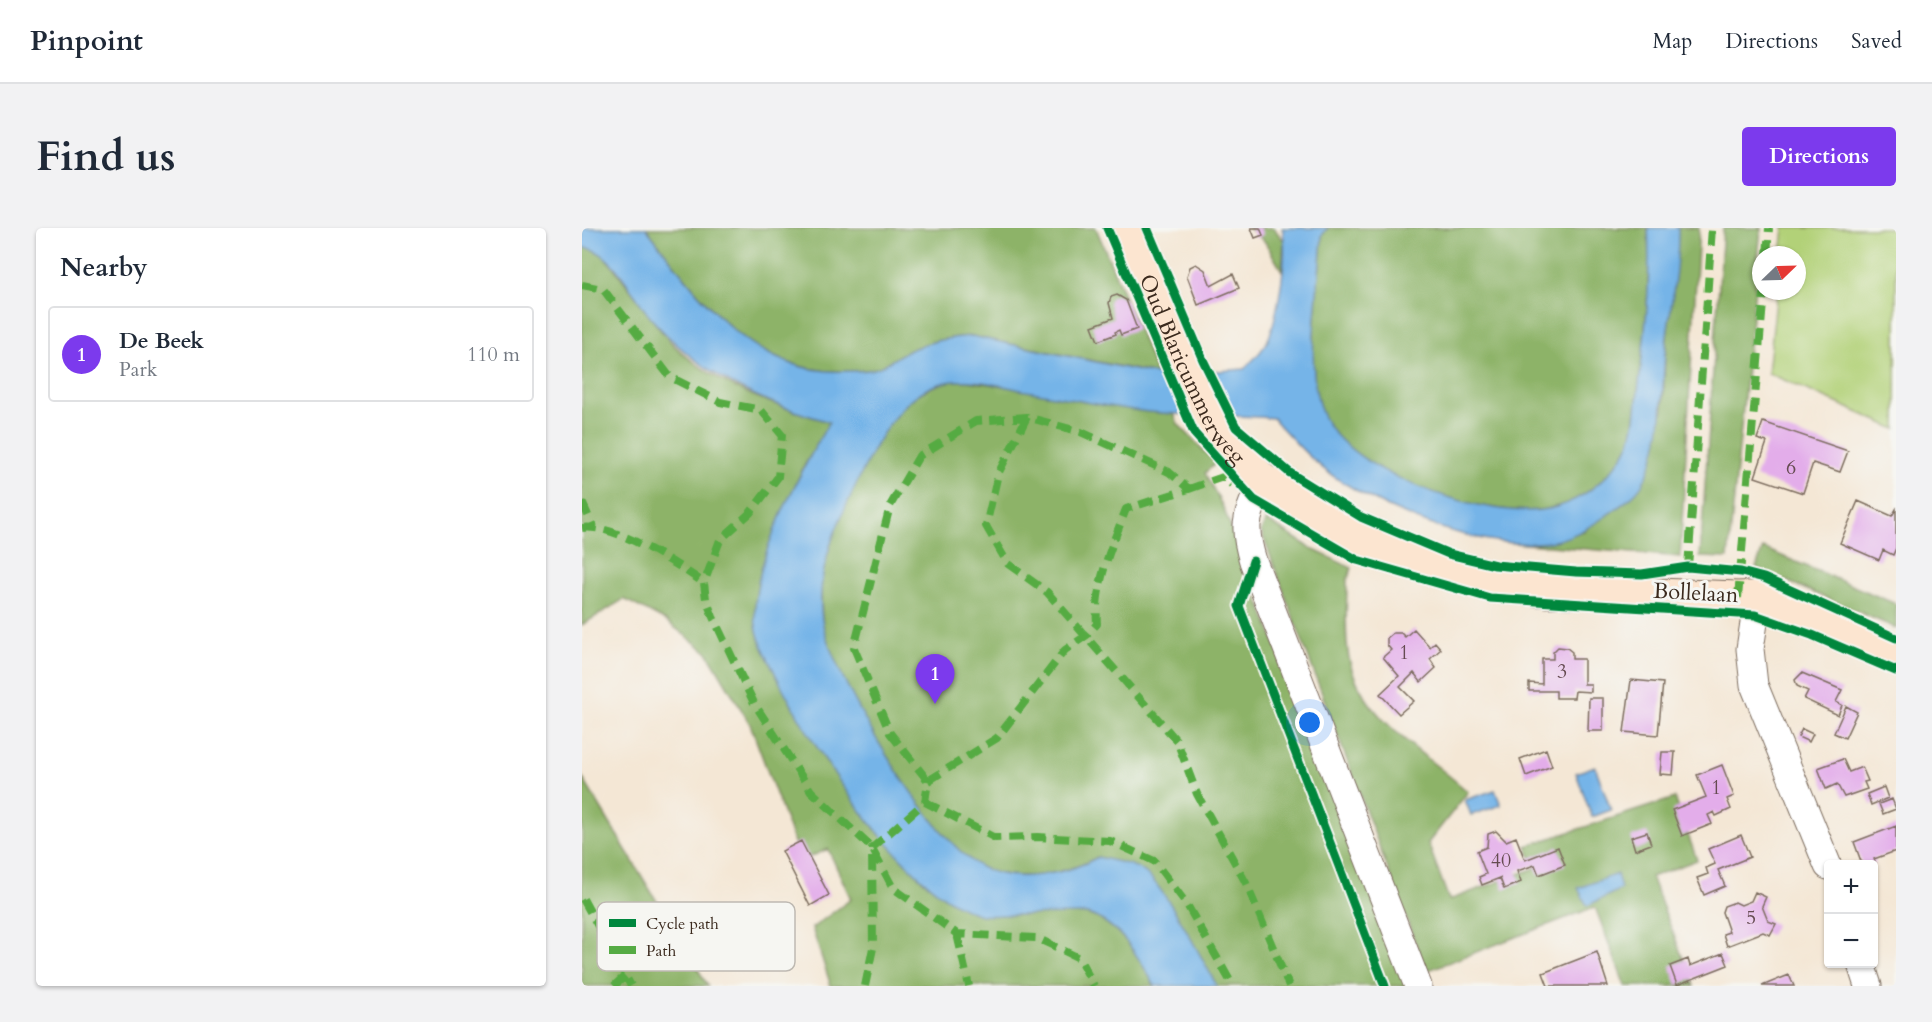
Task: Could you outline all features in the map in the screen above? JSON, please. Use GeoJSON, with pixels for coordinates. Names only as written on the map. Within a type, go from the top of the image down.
{"type":"FeatureCollection","features":[{"type":"Feature","properties":{"kind":"main road","name":"Oud Blaricummerweg"},"geometry":{"type":"LineString","coordinates":[[1127,228],[1184,365],[1216,434],[1262,480]]}},
{"type":"Feature","properties":{"kind":"main road","name":"Bollelaan"},"geometry":{"type":"LineString","coordinates":[[1262,480],[1367,542],[1487,585],[1548,591],[1738,598],[1758,596],[1791,607],[1896,656]]}},
{"type":"Feature","properties":{"kind":"street","name":"Oud Blaricummerweg"},"geometry":{"type":"LineString","coordinates":[[1262,480],[1246,515],[1246,537],[1253,561],[1418,986]]}},
{"type":"Feature","properties":{"kind":"street"},"geometry":{"type":"LineString","coordinates":[[1758,596],[1750,649],[1754,685],[1826,860]]}},
{"type":"Feature","properties":{"kind":"street"},"geometry":{"type":"LineString","coordinates":[[1863,968],[1868,986]]}},
{"type":"Feature","properties":{"kind":"green space"},"geometry":{"type":"Polygon","coordinates":[[[646,228],[1096,228],[1157,374],[972,336],[948,338],[925,344],[871,370],[813,369],[782,360],[755,346],[730,326],[707,304],[646,228]]]}},
{"type":"Feature","properties":{"kind":"green space"},"geometry":{"type":"Polygon","coordinates":[[[1249,228],[1274,228],[1284,241],[1282,271],[1265,242],[1249,228]]]}},
{"type":"Feature","properties":{"kind":"green space"},"geometry":{"type":"Polygon","coordinates":[[[1328,228],[1648,228],[1649,269],[1643,350],[1631,438],[1619,462],[1595,486],[1576,499],[1555,507],[1529,511],[1498,509],[1426,490],[1392,475],[1361,457],[1337,437],[1322,415],[1316,396],[1314,327],[1322,235],[1328,228]]]}},
{"type":"Feature","properties":{"kind":"green space"},"geometry":{"type":"Polygon","coordinates":[[[1678,228],[1699,228],[1680,557],[1514,543],[1550,542],[1586,530],[1663,411],[1665,358],[1678,228]]]}},
{"type":"Feature","properties":{"kind":"green space"},"geometry":{"type":"Polygon","coordinates":[[[1723,228],[1761,228],[1759,246],[1752,246],[1754,300],[1728,558],[1700,557],[1723,228]]]}},
{"type":"Feature","properties":{"kind":"green space"},"geometry":{"type":"Polygon","coordinates":[[[1784,228],[1896,228],[1896,429],[1768,373],[1776,300],[1806,300],[1806,246],[1782,246],[1784,228]]]}},
{"type":"Feature","properties":{"kind":"green space"},"geometry":{"type":"Polygon","coordinates":[[[587,247],[602,254],[667,338],[702,368],[764,400],[830,422],[803,468],[780,519],[789,700],[827,763],[875,829],[922,880],[952,902],[1087,914],[1110,925],[1127,943],[1155,986],[831,986],[812,928],[851,899],[828,849],[801,861],[750,724],[707,652],[666,621],[624,599],[582,625],[582,248],[587,247]]]}},
{"type":"Feature","properties":{"kind":"green space"},"geometry":{"type":"Polygon","coordinates":[[[955,380],[1174,414],[1178,424],[1216,463],[1205,473],[1223,507],[1407,986],[1217,986],[1159,888],[1098,857],[1072,868],[1042,875],[1012,875],[984,869],[963,854],[938,829],[912,795],[862,716],[842,677],[828,643],[822,618],[821,584],[828,553],[844,508],[878,440],[909,401],[928,389],[955,380]]]}},
{"type":"Feature","properties":{"kind":"green space"},"geometry":{"type":"Polygon","coordinates":[[[1266,520],[1314,550],[1352,568],[1347,580],[1346,629],[1347,648],[1356,680],[1367,699],[1397,733],[1468,792],[1428,843],[1449,900],[1535,868],[1526,846],[1675,798],[1697,860],[1651,877],[1694,986],[1625,986],[1595,907],[1426,971],[1261,531],[1266,520]]]}},
{"type":"Feature","properties":{"kind":"green space"},"geometry":{"type":"Polygon","coordinates":[[[1763,548],[1896,604],[1896,628],[1756,568],[1763,548]]]}},
{"type":"Feature","properties":{"kind":"green space"},"geometry":{"type":"Polygon","coordinates":[[[582,777],[657,902],[597,902],[597,971],[699,971],[708,986],[582,986],[582,777]]]}},
{"type":"Feature","properties":{"kind":"water"},"geometry":{"type":"Polygon","coordinates":[[[582,228],[646,228],[707,304],[730,326],[755,346],[782,360],[813,369],[871,370],[925,344],[948,338],[972,336],[1154,374],[1193,373],[1211,383],[1206,372],[1244,369],[1259,354],[1268,340],[1282,282],[1284,239],[1282,228],[1328,228],[1322,235],[1314,327],[1314,375],[1323,415],[1338,437],[1362,457],[1392,475],[1427,490],[1498,509],[1530,511],[1556,507],[1586,493],[1604,479],[1625,452],[1634,422],[1643,350],[1648,289],[1648,228],[1678,228],[1677,260],[1665,354],[1659,436],[1643,483],[1626,501],[1593,525],[1572,536],[1557,541],[1523,543],[1468,536],[1440,528],[1386,506],[1339,480],[1321,467],[1273,418],[1151,412],[972,381],[939,384],[927,389],[905,405],[887,427],[867,462],[833,538],[822,578],[821,598],[822,619],[829,645],[863,716],[887,756],[938,827],[962,853],[983,868],[1011,875],[1042,875],[1057,872],[1098,857],[1130,865],[1147,874],[1174,910],[1217,986],[1155,986],[1127,943],[1110,925],[1099,919],[1087,914],[984,915],[949,900],[920,877],[862,812],[835,775],[791,704],[761,644],[755,620],[757,588],[771,539],[793,488],[829,422],[755,395],[710,370],[689,355],[650,317],[612,264],[592,249],[582,248],[582,228]]]}},
{"type":"Feature","properties":{"kind":"water"},"geometry":{"type":"Polygon","coordinates":[[[1595,766],[1611,810],[1592,817],[1576,773],[1595,766]]]}},
{"type":"Feature","properties":{"kind":"water"},"geometry":{"type":"Polygon","coordinates":[[[1495,790],[1501,805],[1471,815],[1465,800],[1495,790]]]}},
{"type":"Feature","properties":{"kind":"water"},"geometry":{"type":"Polygon","coordinates":[[[1617,874],[1621,889],[1587,906],[1578,888],[1617,874]]]}},
{"type":"Feature","properties":{"kind":"building"},"geometry":{"type":"Polygon","coordinates":[[[1251,228],[1260,228],[1263,235],[1255,238],[1251,228]]]}},
{"type":"Feature","properties":{"kind":"building"},"geometry":{"type":"Polygon","coordinates":[[[1196,264],[1205,270],[1211,286],[1233,274],[1239,288],[1198,305],[1187,276],[1190,267],[1196,264]]]}},
{"type":"Feature","properties":{"kind":"building"},"geometry":{"type":"Polygon","coordinates":[[[1117,295],[1126,300],[1137,329],[1121,335],[1119,330],[1115,332],[1116,334],[1098,341],[1092,326],[1113,318],[1109,303],[1111,297],[1117,295]]]}},
{"type":"Feature","properties":{"kind":"building"},"geometry":{"type":"Polygon","coordinates":[[[1763,422],[1848,451],[1840,472],[1813,463],[1803,493],[1755,477],[1767,442],[1757,439],[1763,422]]]}},
{"type":"Feature","properties":{"kind":"building"},"geometry":{"type":"Polygon","coordinates":[[[1858,501],[1892,516],[1896,509],[1896,548],[1893,555],[1883,550],[1879,560],[1840,543],[1858,501]]]}},
{"type":"Feature","properties":{"kind":"building"},"geometry":{"type":"Polygon","coordinates":[[[1414,629],[1430,647],[1435,642],[1441,649],[1430,659],[1436,668],[1421,682],[1414,673],[1400,687],[1414,701],[1399,714],[1380,694],[1399,676],[1383,657],[1391,650],[1387,645],[1387,638],[1393,633],[1401,633],[1405,637],[1414,629]]]}},
{"type":"Feature","properties":{"kind":"building"},"geometry":{"type":"Polygon","coordinates":[[[1558,647],[1567,648],[1572,652],[1572,659],[1584,659],[1584,684],[1591,684],[1591,692],[1575,691],[1574,698],[1556,698],[1556,691],[1529,691],[1529,683],[1542,684],[1542,659],[1553,659],[1553,652],[1558,647]]]}},
{"type":"Feature","properties":{"kind":"building"},"geometry":{"type":"Polygon","coordinates":[[[1802,673],[1842,690],[1836,702],[1842,705],[1838,715],[1804,699],[1808,691],[1797,686],[1795,680],[1802,673]]]}},
{"type":"Feature","properties":{"kind":"building"},"geometry":{"type":"Polygon","coordinates":[[[1631,680],[1663,683],[1658,735],[1624,732],[1631,680]]]}},
{"type":"Feature","properties":{"kind":"building"},"geometry":{"type":"Polygon","coordinates":[[[1589,698],[1603,698],[1603,731],[1588,731],[1589,698]]]}},
{"type":"Feature","properties":{"kind":"building"},"geometry":{"type":"Polygon","coordinates":[[[1846,706],[1857,712],[1845,738],[1834,733],[1846,706]]]}},
{"type":"Feature","properties":{"kind":"building"},"geometry":{"type":"Polygon","coordinates":[[[1802,729],[1813,734],[1809,742],[1798,737],[1802,729]]]}},
{"type":"Feature","properties":{"kind":"building"},"geometry":{"type":"Polygon","coordinates":[[[1546,749],[1552,766],[1526,776],[1520,759],[1546,749]]]}},
{"type":"Feature","properties":{"kind":"building"},"geometry":{"type":"Polygon","coordinates":[[[1662,752],[1675,752],[1673,775],[1660,774],[1662,752]]]}},
{"type":"Feature","properties":{"kind":"building"},"geometry":{"type":"Polygon","coordinates":[[[1843,759],[1849,772],[1862,767],[1868,781],[1864,782],[1867,789],[1844,797],[1837,784],[1826,789],[1818,768],[1843,759]]]}},
{"type":"Feature","properties":{"kind":"building"},"geometry":{"type":"Polygon","coordinates":[[[1722,765],[1734,796],[1727,799],[1731,809],[1716,816],[1714,812],[1708,815],[1712,824],[1682,836],[1672,810],[1706,797],[1697,775],[1722,765]]]}},
{"type":"Feature","properties":{"kind":"building"},"geometry":{"type":"Polygon","coordinates":[[[1884,787],[1888,798],[1871,805],[1867,794],[1884,787]]]}},
{"type":"Feature","properties":{"kind":"building"},"geometry":{"type":"Polygon","coordinates":[[[1892,799],[1896,809],[1883,814],[1879,804],[1892,799]]]}},
{"type":"Feature","properties":{"kind":"building"},"geometry":{"type":"Polygon","coordinates":[[[1896,826],[1896,851],[1874,860],[1861,860],[1854,842],[1896,826]]]}},
{"type":"Feature","properties":{"kind":"building"},"geometry":{"type":"Polygon","coordinates":[[[1496,831],[1506,841],[1516,837],[1525,860],[1558,847],[1565,865],[1539,875],[1535,865],[1517,871],[1521,882],[1504,889],[1500,878],[1482,885],[1479,877],[1486,874],[1477,851],[1487,847],[1488,834],[1496,831]]]}},
{"type":"Feature","properties":{"kind":"building"},"geometry":{"type":"Polygon","coordinates":[[[1647,832],[1651,844],[1635,850],[1631,837],[1647,832]]]}},
{"type":"Feature","properties":{"kind":"building"},"geometry":{"type":"Polygon","coordinates":[[[1741,835],[1750,857],[1718,870],[1725,886],[1704,895],[1697,878],[1708,874],[1706,868],[1715,864],[1708,849],[1741,835]]]}},
{"type":"Feature","properties":{"kind":"building"},"geometry":{"type":"Polygon","coordinates":[[[801,841],[829,895],[810,906],[782,851],[801,841]]]}},
{"type":"Feature","properties":{"kind":"building"},"geometry":{"type":"Polygon","coordinates":[[[1755,892],[1766,897],[1762,906],[1768,921],[1776,924],[1770,935],[1763,932],[1727,946],[1723,934],[1729,932],[1722,912],[1724,906],[1735,902],[1741,905],[1751,901],[1755,892]]]}},
{"type":"Feature","properties":{"kind":"building"},"geometry":{"type":"Polygon","coordinates":[[[1597,952],[1608,986],[1548,986],[1543,973],[1597,952]]]}},
{"type":"Feature","properties":{"kind":"building"},"geometry":{"type":"Polygon","coordinates":[[[1723,953],[1728,965],[1677,985],[1670,966],[1688,959],[1690,966],[1723,953]]]}},
{"type":"Feature","properties":{"kind":"building"},"geometry":{"type":"Polygon","coordinates":[[[1789,975],[1794,986],[1762,986],[1789,975]]]}},
{"type":"Feature","properties":{"kind":"marked path"},"geometry":{"type":"LineString","coordinates":[[1688,567],[1712,228]]}},
{"type":"Feature","properties":{"kind":"marked path"},"geometry":{"type":"LineString","coordinates":[[1768,246],[1769,228]]}},
{"type":"Feature","properties":{"kind":"marked path"},"geometry":{"type":"LineString","coordinates":[[582,285],[603,289],[670,377],[720,402],[761,410],[782,435],[778,477],[750,513],[720,540],[704,583],[706,599],[713,617],[754,703],[811,791],[872,848],[893,888],[957,934],[1037,938],[1079,958],[1094,986]]}},
{"type":"Feature","properties":{"kind":"marked path"},"geometry":{"type":"LineString","coordinates":[[1738,598],[1763,300]]}},
{"type":"Feature","properties":{"kind":"marked path"},"geometry":{"type":"LineString","coordinates":[[1027,417],[998,474],[986,526],[1008,564],[1047,592],[1177,741],[1197,794],[1246,883],[1289,986]]}},
{"type":"Feature","properties":{"kind":"marked path"},"geometry":{"type":"LineString","coordinates":[[865,986],[873,948],[872,848],[925,802],[928,781],[997,738],[1065,650],[1087,635],[1097,624],[1101,580],[1126,509],[1189,489],[1169,472],[1081,432],[1027,417],[976,421],[919,456],[890,506],[854,648],[890,733],[928,781]]}},
{"type":"Feature","properties":{"kind":"marked path"},"geometry":{"type":"LineString","coordinates":[[1189,489],[1223,477],[1232,485]]}},
{"type":"Feature","properties":{"kind":"marked path"},"geometry":{"type":"LineString","coordinates":[[582,502],[593,526]]}},
{"type":"Feature","properties":{"kind":"marked path"},"geometry":{"type":"LineString","coordinates":[[582,528],[596,528],[628,538],[662,556],[704,583]]}},
{"type":"Feature","properties":{"kind":"marked path"},"geometry":{"type":"LineString","coordinates":[[925,802],[995,838],[1037,837],[1110,841],[1154,861],[1186,903],[1233,986]]}},
{"type":"Feature","properties":{"kind":"marked path"},"geometry":{"type":"LineString","coordinates":[[583,899],[597,924]]}},
{"type":"Feature","properties":{"kind":"marked path"},"geometry":{"type":"LineString","coordinates":[[957,934],[969,986]]}},
{"type":"Feature","properties":{"kind":"marked path"},"geometry":{"type":"LineString","coordinates":[[623,971],[631,986]]}},
{"type":"Feature","properties":{"kind":"marked path"},"geometry":{"type":"LineString","coordinates":[[614,986],[625,976]]}},
{"type":"Feature","properties":{"kind":"cycle path"},"geometry":{"type":"LineString","coordinates":[[1107,228],[1194,433],[1254,500],[1357,560],[1490,598],[1755,615],[1812,635],[1896,671]]}},
{"type":"Feature","properties":{"kind":"cycle path"},"geometry":{"type":"LineString","coordinates":[[1147,228],[1203,360],[1236,427],[1290,473],[1361,517],[1449,554],[1495,565],[1576,572],[1642,574],[1688,567],[1741,572],[1764,578],[1896,638]]}},
{"type":"Feature","properties":{"kind":"cycle path"},"geometry":{"type":"LineString","coordinates":[[1253,561],[1239,606],[1385,986]]}},
{"type":"Feature","properties":{"kind":"place","name":"De Beek"},"geometry":{"type":"Point","coordinates":[935,704]}}]}
